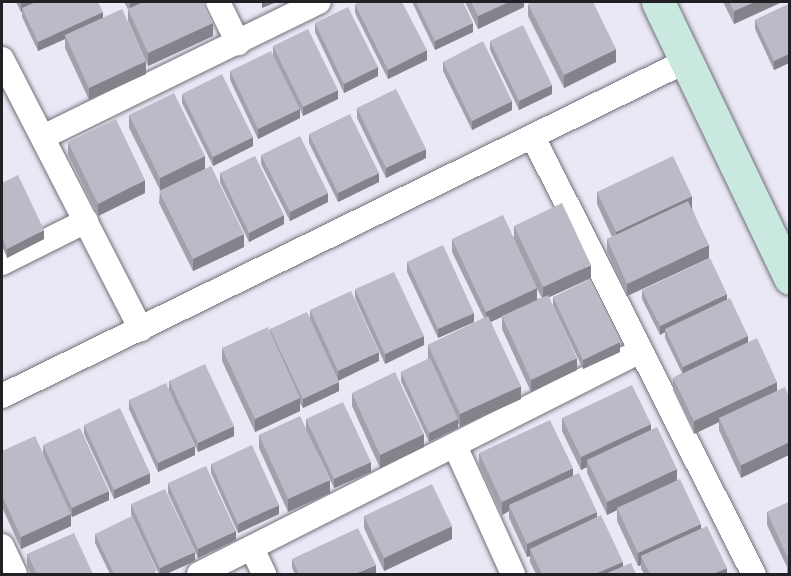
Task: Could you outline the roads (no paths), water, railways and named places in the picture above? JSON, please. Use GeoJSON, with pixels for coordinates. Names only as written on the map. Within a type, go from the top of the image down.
{"type":"FeatureCollection","features":[{"type":"Feature","properties":{"kind":"street"},"geometry":{"type":"LineString","coordinates":[[218,2],[238,43]]}},
{"type":"Feature","properties":{"kind":"street"},"geometry":{"type":"LineString","coordinates":[[43,137],[319,2]]}},
{"type":"Feature","properties":{"kind":"street"},"geometry":{"type":"LineString","coordinates":[[658,2],[789,279]]}},
{"type":"Feature","properties":{"kind":"street"},"geometry":{"type":"LineString","coordinates":[[2,59],[141,329]]}},
{"type":"Feature","properties":{"kind":"street"},"geometry":{"type":"LineString","coordinates":[[2,396],[686,61]]}},
{"type":"Feature","properties":{"kind":"street"},"geometry":{"type":"LineString","coordinates":[[533,137],[753,574]]}},
{"type":"Feature","properties":{"kind":"street"},"geometry":{"type":"LineString","coordinates":[[2,263],[86,221]]}},
{"type":"Feature","properties":{"kind":"street"},"geometry":{"type":"LineString","coordinates":[[199,574],[641,351]]}},
{"type":"Feature","properties":{"kind":"street"},"geometry":{"type":"LineString","coordinates":[[454,446],[513,574]]}},
{"type":"Feature","properties":{"kind":"street"},"geometry":{"type":"LineString","coordinates":[[2,546],[15,574]]}},
{"type":"Feature","properties":{"kind":"street"},"geometry":{"type":"LineString","coordinates":[[252,549],[264,574]]}}]}
